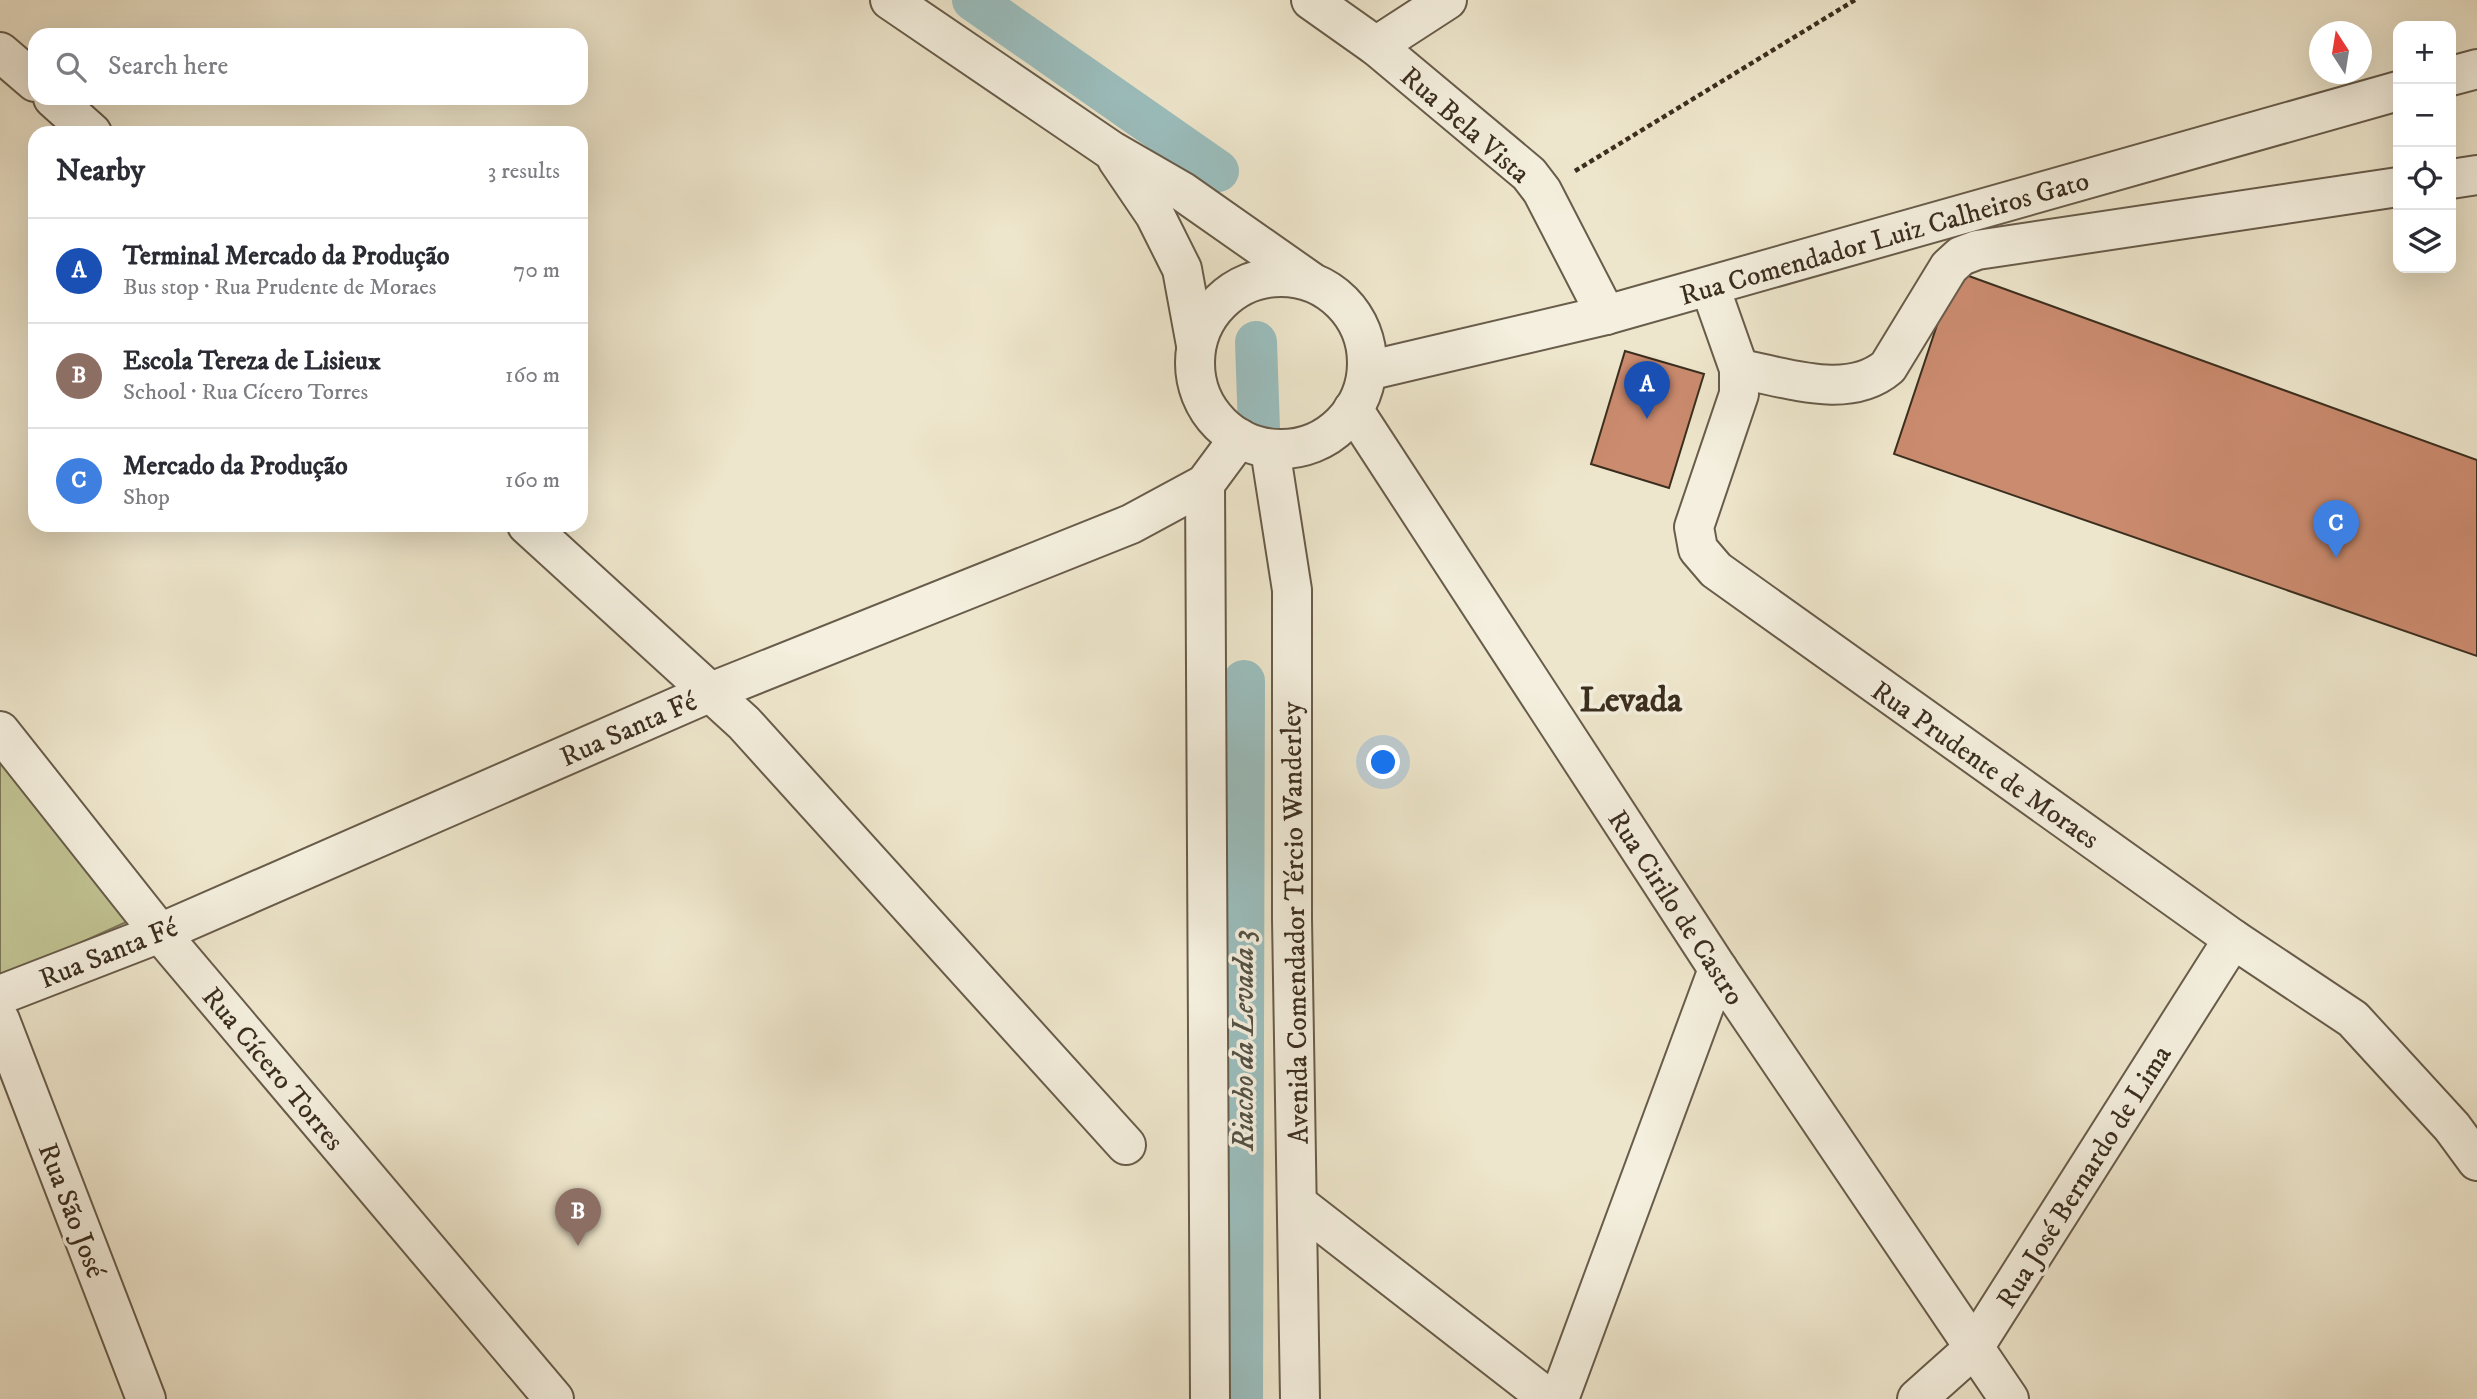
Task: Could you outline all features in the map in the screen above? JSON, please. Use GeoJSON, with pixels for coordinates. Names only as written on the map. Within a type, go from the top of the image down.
{"type":"FeatureCollection","features":[{"type":"Feature","properties":{"kind":"street"},"geometry":{"type":"LineString","coordinates":[[890,0],[1112,151],[1183,191],[1335,296],[1354,317],[1365,342],[1367,371],[1363,390],[1338,428],[1318,441],[1294,448],[1254,444],[1217,421],[1201,398],[1194,372],[1196,345],[1182,270],[1155,215],[1112,151]]}},
{"type":"Feature","properties":{"kind":"street","name":"Rua Bela Vista"},"geometry":{"type":"LineString","coordinates":[[1311,0],[1376,46],[1529,174],[1542,191],[1606,315]]}},
{"type":"Feature","properties":{"kind":"street"},"geometry":{"type":"LineString","coordinates":[[1376,46],[1447,0]]}},
{"type":"Feature","properties":{"kind":"street"},"geometry":{"type":"LineString","coordinates":[[0,52],[28,76]]}},
{"type":"Feature","properties":{"kind":"street"},"geometry":{"type":"LineString","coordinates":[[2456,75],[2477,69]]}},
{"type":"Feature","properties":{"kind":"street","name":"Rua Comendador Luiz Calheiros Gato"},"geometry":{"type":"LineString","coordinates":[[1367,371],[1606,315],[1710,287],[2393,92]]}},
{"type":"Feature","properties":{"kind":"street"},"geometry":{"type":"LineString","coordinates":[[61,105],[84,126]]}},
{"type":"Feature","properties":{"kind":"street"},"geometry":{"type":"LineString","coordinates":[[2456,178],[2477,175]]}},
{"type":"Feature","properties":{"kind":"street"},"geometry":{"type":"LineString","coordinates":[[1739,369],[1834,385],[1854,385],[1875,378],[1888,367],[1949,267],[1961,256],[1977,250],[2393,188]]}},
{"type":"Feature","properties":{"kind":"street"},"geometry":{"type":"LineString","coordinates":[[1196,345],[1207,317],[1227,295],[1253,281],[1282,277],[1312,282]]}},
{"type":"Feature","properties":{"kind":"street","name":"Rua Prudente de Moraes"},"geometry":{"type":"LineString","coordinates":[[1710,287],[1739,369],[1739,394],[1694,527],[1698,549],[1716,570],[2233,939],[2353,1019],[2452,1127],[2477,1161]]}},
{"type":"Feature","properties":{"kind":"street","name":"Rua Cirilo de Castro"},"geometry":{"type":"LineString","coordinates":[[1353,409],[1718,969],[2009,1399]]}},
{"type":"Feature","properties":{"kind":"street","name":"Rua Santa Fé"},"geometry":{"type":"LineString","coordinates":[[0,995],[160,933],[711,692],[1131,524],[1205,484],[1254,444]]}},
{"type":"Feature","properties":{"kind":"street","name":"Avenida Comendador Tércio Wanderley"},"geometry":{"type":"LineString","coordinates":[[1254,444],[1292,590],[1292,919],[1300,1399]]}},
{"type":"Feature","properties":{"kind":"street"},"geometry":{"type":"LineString","coordinates":[[1205,484],[1210,1399]]}},
{"type":"Feature","properties":{"kind":"street"},"geometry":{"type":"LineString","coordinates":[[535,532],[744,723],[1126,1144]]}},
{"type":"Feature","properties":{"kind":"street","name":"Rua Cícero Torres"},"geometry":{"type":"LineString","coordinates":[[0,731],[160,933],[554,1399]]}},
{"type":"Feature","properties":{"kind":"street","name":"Rua José Bernardo de Lima"},"geometry":{"type":"LineString","coordinates":[[1917,1399],[1973,1349],[2233,939]]}},
{"type":"Feature","properties":{"kind":"street"},"geometry":{"type":"LineString","coordinates":[[1559,1399],[1718,969]]}},
{"type":"Feature","properties":{"kind":"street","name":"Rua São José"},"geometry":{"type":"LineString","coordinates":[[0,1020],[146,1399]]}},
{"type":"Feature","properties":{"kind":"street"},"geometry":{"type":"LineString","coordinates":[[1298,1204],[1549,1399]]}},
{"type":"Feature","properties":{"kind":"path"},"geometry":{"type":"LineString","coordinates":[[1542,191],[1855,0]]}},
{"type":"Feature","properties":{"kind":"green space"},"geometry":{"type":"Polygon","coordinates":[[[0,755],[133,919],[0,979],[0,755]]]}},
{"type":"Feature","properties":{"kind":"building"},"geometry":{"type":"Polygon","coordinates":[[[1955,271],[2477,460],[2477,656],[1894,454],[1955,271]]]}},
{"type":"Feature","properties":{"kind":"building"},"geometry":{"type":"Polygon","coordinates":[[[1625,351],[1704,374],[1669,488],[1591,464],[1625,351]]]}},
{"type":"Feature","properties":{"kind":"waterway","name":"Riacho da Levada 3"},"geometry":{"type":"LineString","coordinates":[[973,0],[1218,171]]}},
{"type":"Feature","properties":{"kind":"waterway","name":"Riacho da Levada 3"},"geometry":{"type":"LineString","coordinates":[[1256,342],[1259,429]]}},
{"type":"Feature","properties":{"kind":"waterway","name":"Riacho da Levada 3"},"geometry":{"type":"LineString","coordinates":[[1242,1399],[1244,681]]}},
{"type":"Feature","properties":{"kind":"place","name":"Terminal Mercado da Produção"},"geometry":{"type":"Point","coordinates":[1647,419]}},
{"type":"Feature","properties":{"kind":"place","name":"Mercado da Produção"},"geometry":{"type":"Point","coordinates":[2336,558]}},
{"type":"Feature","properties":{"kind":"place","name":"Escola Tereza de Lisieux"},"geometry":{"type":"Point","coordinates":[578,1246]}},
{"type":"Feature","properties":{"kind":"district","name":"Levada"},"geometry":{"type":"Point","coordinates":[1631,699]}}]}
